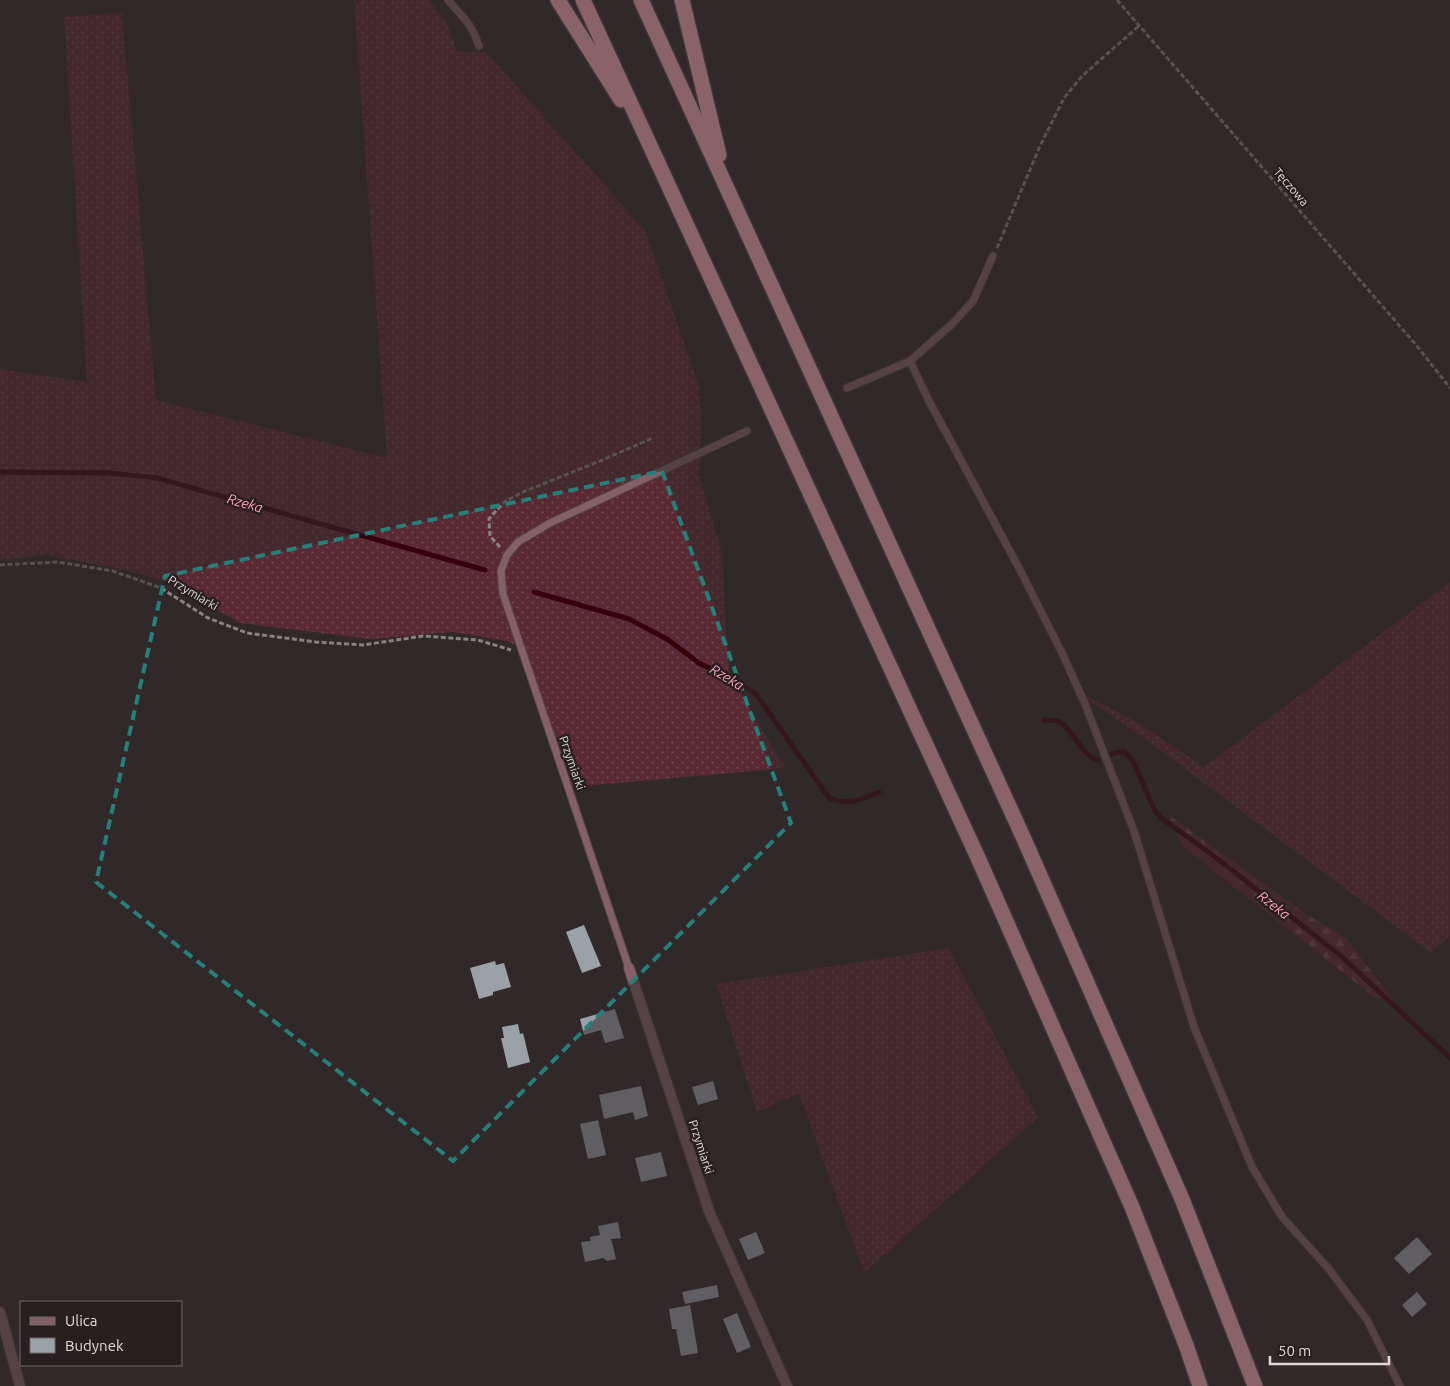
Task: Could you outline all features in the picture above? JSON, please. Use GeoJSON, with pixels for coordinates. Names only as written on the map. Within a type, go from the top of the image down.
{"type":"FeatureCollection","features":[{"type":"Feature","properties":{"kind":"highway"},"geometry":{"type":"LineString","coordinates":[[558,0],[656,157]]}},
{"type":"Feature","properties":{"kind":"highway"},"geometry":{"type":"LineString","coordinates":[[583,0],[983,869],[1132,1207],[1200,1386]]}},
{"type":"Feature","properties":{"kind":"highway"},"geometry":{"type":"LineString","coordinates":[[641,0],[1032,857],[1182,1199],[1255,1386]]}},
{"type":"Feature","properties":{"kind":"highway"},"geometry":{"type":"LineString","coordinates":[[682,0],[726,186]]}},
{"type":"Feature","properties":{"kind":"street","name":"Przymiarki"},"geometry":{"type":"LineString","coordinates":[[629,968],[709,1211],[786,1386]]}},
{"type":"Feature","properties":{"kind":"street"},"geometry":{"type":"LineString","coordinates":[[0,1312],[20,1386]]}},
{"type":"Feature","properties":{"kind":"lane"},"geometry":{"type":"LineString","coordinates":[[448,0],[464,15],[473,28],[478,46]]}},
{"type":"Feature","properties":{"kind":"lane"},"geometry":{"type":"LineString","coordinates":[[847,388],[910,361],[952,324],[973,301],[993,256]]}},
{"type":"Feature","properties":{"kind":"lane"},"geometry":{"type":"LineString","coordinates":[[910,361],[1023,576],[1063,655],[1085,704],[1134,831],[1194,1027],[1252,1167],[1282,1217],[1328,1268],[1367,1320],[1400,1386]]}},
{"type":"Feature","properties":{"kind":"lane"},"geometry":{"type":"LineString","coordinates":[[523,658],[502,594],[501,571],[507,555],[518,542],[550,524],[747,431]]}},
{"type":"Feature","properties":{"kind":"lane","name":"Przymiarki"},"geometry":{"type":"LineString","coordinates":[[523,658],[629,968]]}},
{"type":"Feature","properties":{"kind":"path","name":"Tęczowa"},"geometry":{"type":"LineString","coordinates":[[1117,0],[1410,339],[1450,388]]}},
{"type":"Feature","properties":{"kind":"path"},"geometry":{"type":"LineString","coordinates":[[993,256],[1040,146],[1064,98],[1082,76],[1140,25]]}},
{"type":"Feature","properties":{"kind":"path"},"geometry":{"type":"LineString","coordinates":[[507,555],[490,536],[488,519],[504,502],[523,492],[653,438]]}},
{"type":"Feature","properties":{"kind":"path","name":"Przymiarki"},"geometry":{"type":"LineString","coordinates":[[0,565],[58,562],[113,570],[161,588],[208,618],[248,634],[363,645],[423,636],[478,640],[512,650],[523,658]]}},
{"type":"Feature","properties":{"kind":"highlighted area"},"geometry":{"type":"Polygon","coordinates":[[[662,471],[791,823],[453,1161],[96,882],[165,576],[662,471]]]}},
{"type":"Feature","properties":{"kind":"green space"},"geometry":{"type":"Polygon","coordinates":[[[354,0],[428,0],[446,20],[457,52],[486,52],[645,230],[698,383],[702,422],[699,475],[722,553],[729,673],[785,768],[573,787],[526,652],[508,641],[453,632],[371,639],[240,623],[169,582],[126,570],[46,555],[0,560],[0,369],[87,382],[64,17],[122,13],[156,400],[387,458],[354,0]]]}},
{"type":"Feature","properties":{"kind":"green space"},"geometry":{"type":"Polygon","coordinates":[[[1450,582],[1450,936],[1431,953],[1145,739],[1073,689],[1140,724],[1204,767],[1450,582]]]}},
{"type":"Feature","properties":{"kind":"green space"},"geometry":{"type":"Polygon","coordinates":[[[1168,814],[1303,912],[1347,939],[1394,1002],[1374,997],[1182,846],[1168,814]]]}},
{"type":"Feature","properties":{"kind":"green space"},"geometry":{"type":"Polygon","coordinates":[[[949,948],[1038,1118],[864,1273],[799,1094],[757,1112],[716,984],[949,948]]]}},
{"type":"Feature","properties":{"kind":"building"},"geometry":{"type":"Polygon","coordinates":[[[584,925],[601,966],[582,973],[566,932],[584,925]]]}},
{"type":"Feature","properties":{"kind":"building"},"geometry":{"type":"Polygon","coordinates":[[[495,961],[496,965],[504,963],[511,987],[493,992],[493,995],[479,999],[470,968],[495,961]]]}},
{"type":"Feature","properties":{"kind":"building"},"geometry":{"type":"Polygon","coordinates":[[[615,1009],[624,1038],[605,1043],[601,1030],[584,1035],[580,1019],[615,1009]]]}},
{"type":"Feature","properties":{"kind":"building"},"geometry":{"type":"Polygon","coordinates":[[[518,1024],[520,1034],[523,1033],[530,1062],[508,1068],[501,1038],[504,1038],[502,1027],[518,1024]]]}},
{"type":"Feature","properties":{"kind":"building"},"geometry":{"type":"Polygon","coordinates":[[[713,1081],[718,1099],[698,1105],[692,1087],[713,1081]]]}},
{"type":"Feature","properties":{"kind":"building"},"geometry":{"type":"Polygon","coordinates":[[[641,1086],[648,1116],[635,1120],[633,1112],[604,1119],[599,1095],[641,1086]]]}},
{"type":"Feature","properties":{"kind":"building"},"geometry":{"type":"Polygon","coordinates":[[[598,1120],[606,1155],[588,1159],[580,1124],[598,1120]]]}},
{"type":"Feature","properties":{"kind":"building"},"geometry":{"type":"Polygon","coordinates":[[[661,1152],[667,1176],[641,1182],[635,1158],[661,1152]]]}},
{"type":"Feature","properties":{"kind":"building"},"geometry":{"type":"Polygon","coordinates":[[[618,1222],[621,1238],[611,1239],[616,1259],[607,1261],[603,1258],[585,1262],[581,1242],[591,1241],[590,1237],[600,1235],[598,1226],[618,1222]]]}},
{"type":"Feature","properties":{"kind":"building"},"geometry":{"type":"Polygon","coordinates":[[[756,1232],[765,1253],[748,1260],[739,1239],[756,1232]]]}},
{"type":"Feature","properties":{"kind":"building"},"geometry":{"type":"Polygon","coordinates":[[[1417,1237],[1432,1254],[1409,1274],[1394,1258],[1417,1237]]]}},
{"type":"Feature","properties":{"kind":"building"},"geometry":{"type":"Polygon","coordinates":[[[717,1285],[719,1297],[685,1304],[682,1292],[717,1285]]]}},
{"type":"Feature","properties":{"kind":"building"},"geometry":{"type":"Polygon","coordinates":[[[1417,1292],[1427,1304],[1412,1317],[1402,1305],[1417,1292]]]}},
{"type":"Feature","properties":{"kind":"building"},"geometry":{"type":"Polygon","coordinates":[[[690,1305],[698,1353],[681,1356],[676,1329],[672,1329],[669,1309],[690,1305]]]}},
{"type":"Feature","properties":{"kind":"building"},"geometry":{"type":"Polygon","coordinates":[[[737,1313],[751,1347],[737,1353],[723,1319],[737,1313]]]}},
{"type":"Feature","properties":{"kind":"waterway","name":"Rzeka"},"geometry":{"type":"LineString","coordinates":[[0,472],[110,473],[157,478],[485,570]]}},
{"type":"Feature","properties":{"kind":"waterway","name":"Rzeka"},"geometry":{"type":"LineString","coordinates":[[534,592],[629,619],[667,639],[699,663],[736,681],[756,694],[829,798],[849,802],[860,800],[879,792]]}},
{"type":"Feature","properties":{"kind":"waterway","name":"Rzeka"},"geometry":{"type":"LineString","coordinates":[[1044,720],[1060,722],[1083,749],[1098,760]]}},
{"type":"Feature","properties":{"kind":"waterway","name":"Rzeka"},"geometry":{"type":"LineString","coordinates":[[1111,754],[1124,751],[1133,761],[1154,809],[1161,818],[1210,853],[1341,956],[1450,1058]]}}]}
